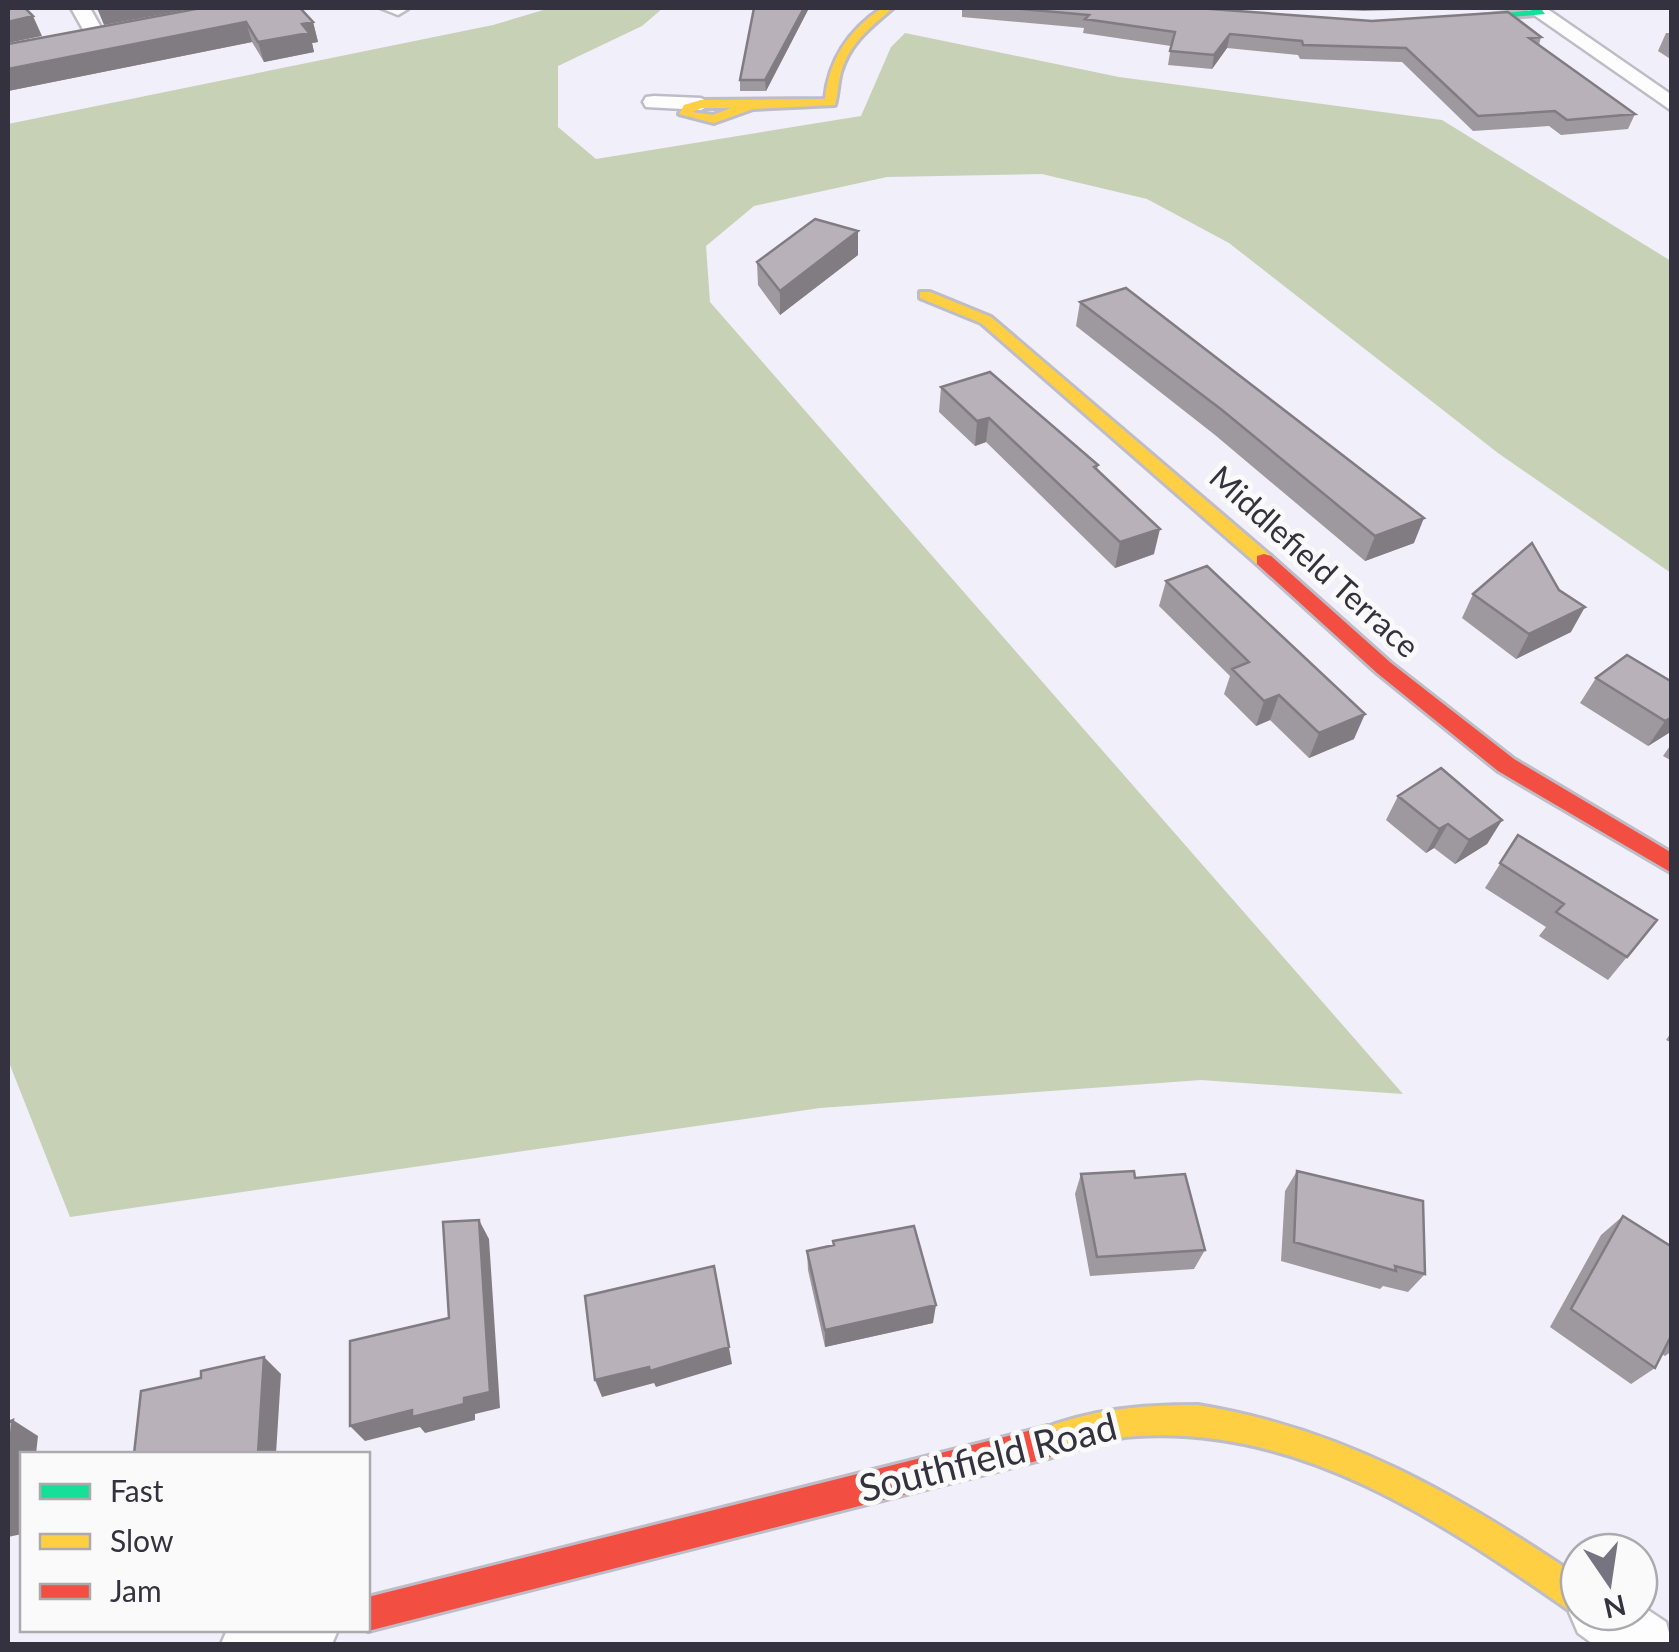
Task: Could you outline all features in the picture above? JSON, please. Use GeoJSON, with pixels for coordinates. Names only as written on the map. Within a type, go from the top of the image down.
{"type":"FeatureCollection","features":[{"type":"Feature","properties":{"kind":"street"},"geometry":{"type":"LineString","coordinates":[[81,8],[88,40],[126,33]]}},
{"type":"Feature","properties":{"kind":"street"},"geometry":{"type":"LineString","coordinates":[[701,104],[688,108],[685,114],[714,119],[751,105],[831,102],[830,84],[839,56],[862,24],[888,8]]}},
{"type":"Feature","properties":{"kind":"street"},"geometry":{"type":"LineString","coordinates":[[1410,22],[1537,10],[1672,105]]}},
{"type":"Feature","properties":{"kind":"street"},"geometry":{"type":"LineString","coordinates":[[654,102],[701,104]]}},
{"type":"Feature","properties":{"kind":"street","name":"Middlefield Terrace"},"geometry":{"type":"LineString","coordinates":[[925,294],[986,320],[1384,668],[1475,742],[1576,811],[1672,864]]}},
{"type":"Feature","properties":{"kind":"street","name":"Southfield Road"},"geometry":{"type":"LineString","coordinates":[[370,1613],[1134,1420],[1210,1423],[1327,1453],[1384,1476],[1456,1516],[1559,1584]]}},
{"type":"Feature","properties":{"kind":"street"},"geometry":{"type":"LineString","coordinates":[[251,1644],[300,1632]]}},
{"type":"Feature","properties":{"kind":"green space"},"geometry":{"type":"Polygon","coordinates":[[[550,8],[663,8],[642,26],[558,66],[558,127],[596,159],[861,116],[891,47],[905,33],[1119,77],[1442,120],[1671,261],[1671,573],[1498,453],[1229,243],[1147,199],[1042,174],[887,177],[754,206],[706,246],[710,302],[1403,1094],[1201,1080],[820,1108],[70,1217],[8,1060],[8,124],[493,25],[550,8]]]}},
{"type":"Feature","properties":{"kind":"building"},"geometry":{"type":"Polygon","coordinates":[[[8,8],[25,8],[33,16],[8,22],[8,8]]]}},
{"type":"Feature","properties":{"kind":"building"},"geometry":{"type":"Polygon","coordinates":[[[201,8],[300,8],[313,22],[302,24],[309,33],[258,42],[246,22],[8,69],[8,44],[201,8]]]}},
{"type":"Feature","properties":{"kind":"building"},"geometry":{"type":"Polygon","coordinates":[[[754,8],[804,8],[765,80],[740,80],[754,8]]]}},
{"type":"Feature","properties":{"kind":"building"},"geometry":{"type":"Polygon","coordinates":[[[1011,8],[1197,8],[1372,21],[1508,12],[1541,37],[1529,38],[1635,114],[1567,120],[1555,111],[1478,116],[1406,48],[1303,45],[1302,41],[1230,34],[1214,55],[1170,51],[1175,32],[1085,19],[1089,15],[1011,8]]]}},
{"type":"Feature","properties":{"kind":"building"},"geometry":{"type":"Polygon","coordinates":[[[815,219],[858,231],[780,291],[757,262],[815,219]]]}},
{"type":"Feature","properties":{"kind":"building"},"geometry":{"type":"Polygon","coordinates":[[[1126,288],[1424,518],[1375,536],[1222,410],[1080,302],[1126,288]]]}},
{"type":"Feature","properties":{"kind":"building"},"geometry":{"type":"Polygon","coordinates":[[[990,372],[1098,465],[1094,467],[1160,529],[1120,542],[989,418],[977,421],[941,387],[990,372]]]}},
{"type":"Feature","properties":{"kind":"building"},"geometry":{"type":"Polygon","coordinates":[[[1532,543],[1559,590],[1585,607],[1529,634],[1473,594],[1532,543]]]}},
{"type":"Feature","properties":{"kind":"building"},"geometry":{"type":"Polygon","coordinates":[[[1207,566],[1365,714],[1319,733],[1279,695],[1264,701],[1232,669],[1249,662],[1166,581],[1207,566]]]}},
{"type":"Feature","properties":{"kind":"building"},"geometry":{"type":"Polygon","coordinates":[[[1627,655],[1672,682],[1672,717],[1665,721],[1596,678],[1627,655]]]}},
{"type":"Feature","properties":{"kind":"building"},"geometry":{"type":"Polygon","coordinates":[[[1441,768],[1502,820],[1469,840],[1448,824],[1439,829],[1398,796],[1441,768]]]}},
{"type":"Feature","properties":{"kind":"building"},"geometry":{"type":"Polygon","coordinates":[[[1518,835],[1657,920],[1627,957],[1556,912],[1564,904],[1500,863],[1518,835]]]}},
{"type":"Feature","properties":{"kind":"building"},"geometry":{"type":"Polygon","coordinates":[[[1134,1171],[1135,1178],[1185,1174],[1205,1250],[1097,1257],[1081,1174],[1134,1171]]]}},
{"type":"Feature","properties":{"kind":"building"},"geometry":{"type":"Polygon","coordinates":[[[1297,1171],[1423,1201],[1425,1274],[1395,1266],[1396,1271],[1294,1242],[1297,1171]]]}},
{"type":"Feature","properties":{"kind":"building"},"geometry":{"type":"Polygon","coordinates":[[[1623,1216],[1672,1247],[1672,1334],[1655,1368],[1571,1309],[1623,1216]]]}},
{"type":"Feature","properties":{"kind":"building"},"geometry":{"type":"Polygon","coordinates":[[[479,1220],[490,1392],[464,1398],[464,1404],[412,1417],[412,1410],[350,1426],[350,1341],[449,1318],[443,1222],[479,1220]]]}},
{"type":"Feature","properties":{"kind":"building"},"geometry":{"type":"Polygon","coordinates":[[[914,1226],[936,1305],[825,1330],[807,1251],[834,1245],[833,1241],[914,1226]]]}},
{"type":"Feature","properties":{"kind":"building"},"geometry":{"type":"Polygon","coordinates":[[[714,1266],[729,1347],[650,1371],[649,1367],[595,1380],[585,1296],[714,1266]]]}},
{"type":"Feature","properties":{"kind":"building"},"geometry":{"type":"Polygon","coordinates":[[[264,1357],[258,1452],[134,1452],[141,1391],[201,1378],[201,1371],[264,1357]]]}},
{"type":"Feature","properties":{"kind":"building"},"geometry":{"type":"Polygon","coordinates":[[[13,1420],[8,1456],[8,1422],[13,1420]]]}},
{"type":"Feature","properties":{"kind":"traffic: fast"},"geometry":{"type":"LineString","coordinates":[[1439,21],[1541,12]]}},
{"type":"Feature","properties":{"kind":"traffic: slow"},"geometry":{"type":"LineString","coordinates":[[751,105],[701,104],[688,108],[685,114],[714,119],[751,105],[831,102],[835,72],[846,47],[864,26],[888,8]]}},
{"type":"Feature","properties":{"kind":"traffic: slow"},"geometry":{"type":"LineString","coordinates":[[925,295],[986,320],[1264,560]]}},
{"type":"Feature","properties":{"kind":"traffic: slow"},"geometry":{"type":"LineString","coordinates":[[1048,1442],[1138,1420],[1198,1421],[1257,1430],[1372,1471],[1479,1530],[1559,1583]]}},
{"type":"Feature","properties":{"kind":"traffic: jam"},"geometry":{"type":"LineString","coordinates":[[1264,560],[1384,668],[1506,765],[1672,864]]}},
{"type":"Feature","properties":{"kind":"traffic: jam"},"geometry":{"type":"LineString","coordinates":[[370,1613],[1048,1442]]}}]}
